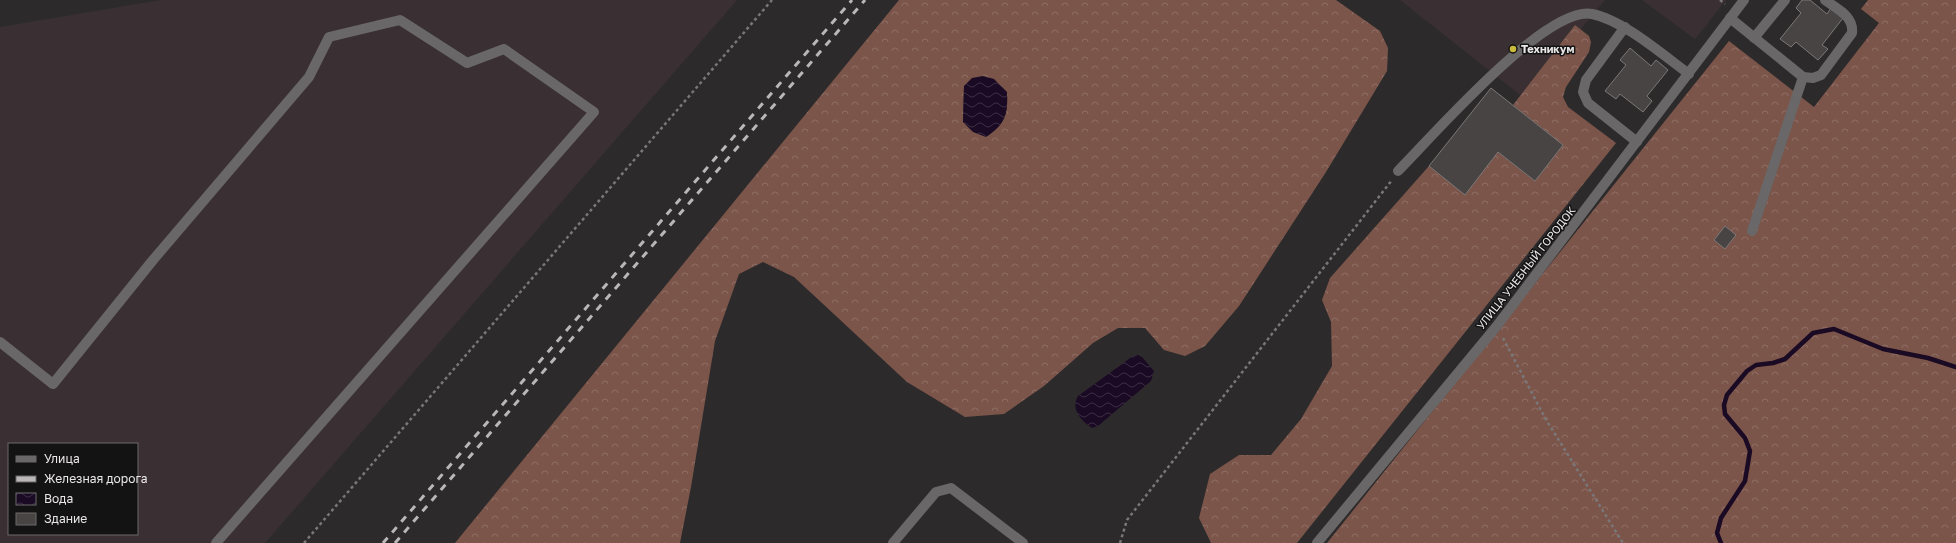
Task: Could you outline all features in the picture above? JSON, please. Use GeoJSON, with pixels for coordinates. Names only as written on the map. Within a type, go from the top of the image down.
{"type":"FeatureCollection","features":[{"type":"Feature","properties":{"kind":"lane","name":"УЛИЦА УЧЕБНЫЙ ГОРОДОК"},"geometry":{"type":"LineString","coordinates":[[1318,543],[1496,327],[1744,0]]}},
{"type":"Feature","properties":{"kind":"lane"},"geometry":{"type":"LineString","coordinates":[[1754,38],[1785,0]]}},
{"type":"Feature","properties":{"kind":"lane"},"geometry":{"type":"LineString","coordinates":[[1730,18],[1803,77],[1813,78],[1821,75],[1852,33],[1853,25],[1849,18],[1825,0]]}},
{"type":"Feature","properties":{"kind":"lane"},"geometry":{"type":"LineString","coordinates":[[1398,172],[1507,60],[1554,24],[1571,15],[1591,14],[1625,27],[1689,74]]}},
{"type":"Feature","properties":{"kind":"lane"},"geometry":{"type":"LineString","coordinates":[[0,342],[53,384],[153,260],[309,76],[329,37],[400,20],[466,63],[504,49],[594,112],[216,543]]}},
{"type":"Feature","properties":{"kind":"lane"},"geometry":{"type":"LineString","coordinates":[[1625,27],[1586,80],[1583,92],[1588,103],[1637,142]]}},
{"type":"Feature","properties":{"kind":"lane"},"geometry":{"type":"LineString","coordinates":[[1752,231],[1803,77]]}},
{"type":"Feature","properties":{"kind":"lane"},"geometry":{"type":"LineString","coordinates":[[893,543],[936,492],[951,488],[1022,543]]}},
{"type":"Feature","properties":{"kind":"path"},"geometry":{"type":"LineString","coordinates":[[304,543],[772,0]]}},
{"type":"Feature","properties":{"kind":"path"},"geometry":{"type":"LineString","coordinates":[[1120,543],[1127,520],[1398,172]]}},
{"type":"Feature","properties":{"kind":"path"},"geometry":{"type":"LineString","coordinates":[[1496,327],[1545,418],[1623,543]]}},
{"type":"Feature","properties":{"kind":"shaded area"},"geometry":{"type":"Polygon","coordinates":[[[161,0],[737,0],[265,543],[0,543],[0,27],[161,0]]]}},
{"type":"Feature","properties":{"kind":"shaded area","name":"Техникум"},"geometry":{"type":"Polygon","coordinates":[[[1400,0],[1605,0],[1524,98],[1400,0]]]}},
{"type":"Feature","properties":{"kind":"shaded area"},"geometry":{"type":"Polygon","coordinates":[[[1642,0],[1726,0],[1695,39],[1642,0]]]}},
{"type":"Feature","properties":{"kind":"green space"},"geometry":{"type":"Polygon","coordinates":[[[899,0],[1336,0],[1380,31],[1388,48],[1387,71],[1326,172],[1239,306],[1205,346],[1185,356],[1164,350],[1145,328],[1118,328],[1093,343],[1044,386],[1004,414],[965,417],[907,382],[794,277],[763,262],[739,274],[715,341],[691,487],[680,543],[455,543],[899,0]],[[964,86],[963,122],[986,137],[997,128],[1004,118],[1007,107],[1007,92],[964,86]]]}},
{"type":"Feature","properties":{"kind":"green space"},"geometry":{"type":"Polygon","coordinates":[[[1868,0],[1956,0],[1956,543],[1327,543],[1729,41],[1814,107],[1879,23],[1861,9],[1868,0]]]}},
{"type":"Feature","properties":{"kind":"green space"},"geometry":{"type":"Polygon","coordinates":[[[1575,25],[1589,36],[1591,42],[1589,52],[1566,87],[1563,97],[1568,107],[1616,143],[1297,543],[1211,543],[1199,518],[1210,474],[1239,455],[1271,455],[1301,419],[1332,366],[1331,322],[1322,300],[1330,278],[1429,166],[1465,194],[1498,152],[1535,181],[1563,145],[1513,105],[1575,25]]]}},
{"type":"Feature","properties":{"kind":"water"},"geometry":{"type":"Polygon","coordinates":[[[983,76],[994,79],[1007,92],[1007,107],[1004,118],[997,128],[986,137],[973,132],[963,122],[964,86],[972,78],[983,76]]]}},
{"type":"Feature","properties":{"kind":"water"},"geometry":{"type":"Polygon","coordinates":[[[1138,355],[1142,357],[1154,371],[1151,381],[1098,426],[1092,428],[1084,422],[1076,410],[1075,405],[1078,396],[1133,356],[1138,355]]]}},
{"type":"Feature","properties":{"kind":"building"},"geometry":{"type":"Polygon","coordinates":[[[1802,0],[1810,0],[1827,14],[1831,8],[1843,18],[1822,45],[1828,49],[1818,60],[1796,42],[1791,47],[1780,39],[1801,13],[1796,8],[1802,0]]]}},
{"type":"Feature","properties":{"kind":"building"},"geometry":{"type":"Polygon","coordinates":[[[1630,48],[1651,66],[1656,60],[1668,70],[1647,96],[1652,101],[1643,112],[1620,94],[1616,99],[1605,91],[1626,65],[1620,60],[1630,48]]]}},
{"type":"Feature","properties":{"kind":"building"},"geometry":{"type":"Polygon","coordinates":[[[1491,88],[1563,145],[1535,181],[1498,152],[1465,195],[1429,166],[1491,88]]]}},
{"type":"Feature","properties":{"kind":"building"},"geometry":{"type":"Polygon","coordinates":[[[1725,226],[1736,235],[1725,249],[1714,240],[1725,226]]]}},
{"type":"Feature","properties":{"kind":"waterway"},"geometry":{"type":"LineString","coordinates":[[1721,543],[1717,533],[1721,518],[1745,481],[1750,451],[1745,438],[1725,414],[1724,405],[1727,395],[1747,371],[1756,365],[1773,363],[1785,359],[1813,333],[1834,329],[1883,349],[1928,358],[1956,367]]}},
{"type":"Feature","properties":{"kind":"railway"},"geometry":{"type":"LineString","coordinates":[[383,543],[852,0]]}},
{"type":"Feature","properties":{"kind":"railway"},"geometry":{"type":"LineString","coordinates":[[395,543],[865,0]]}},
{"type":"Feature","properties":{"kind":"place","name":"Техникум"},"geometry":{"type":"Point","coordinates":[1513,49]}}]}
